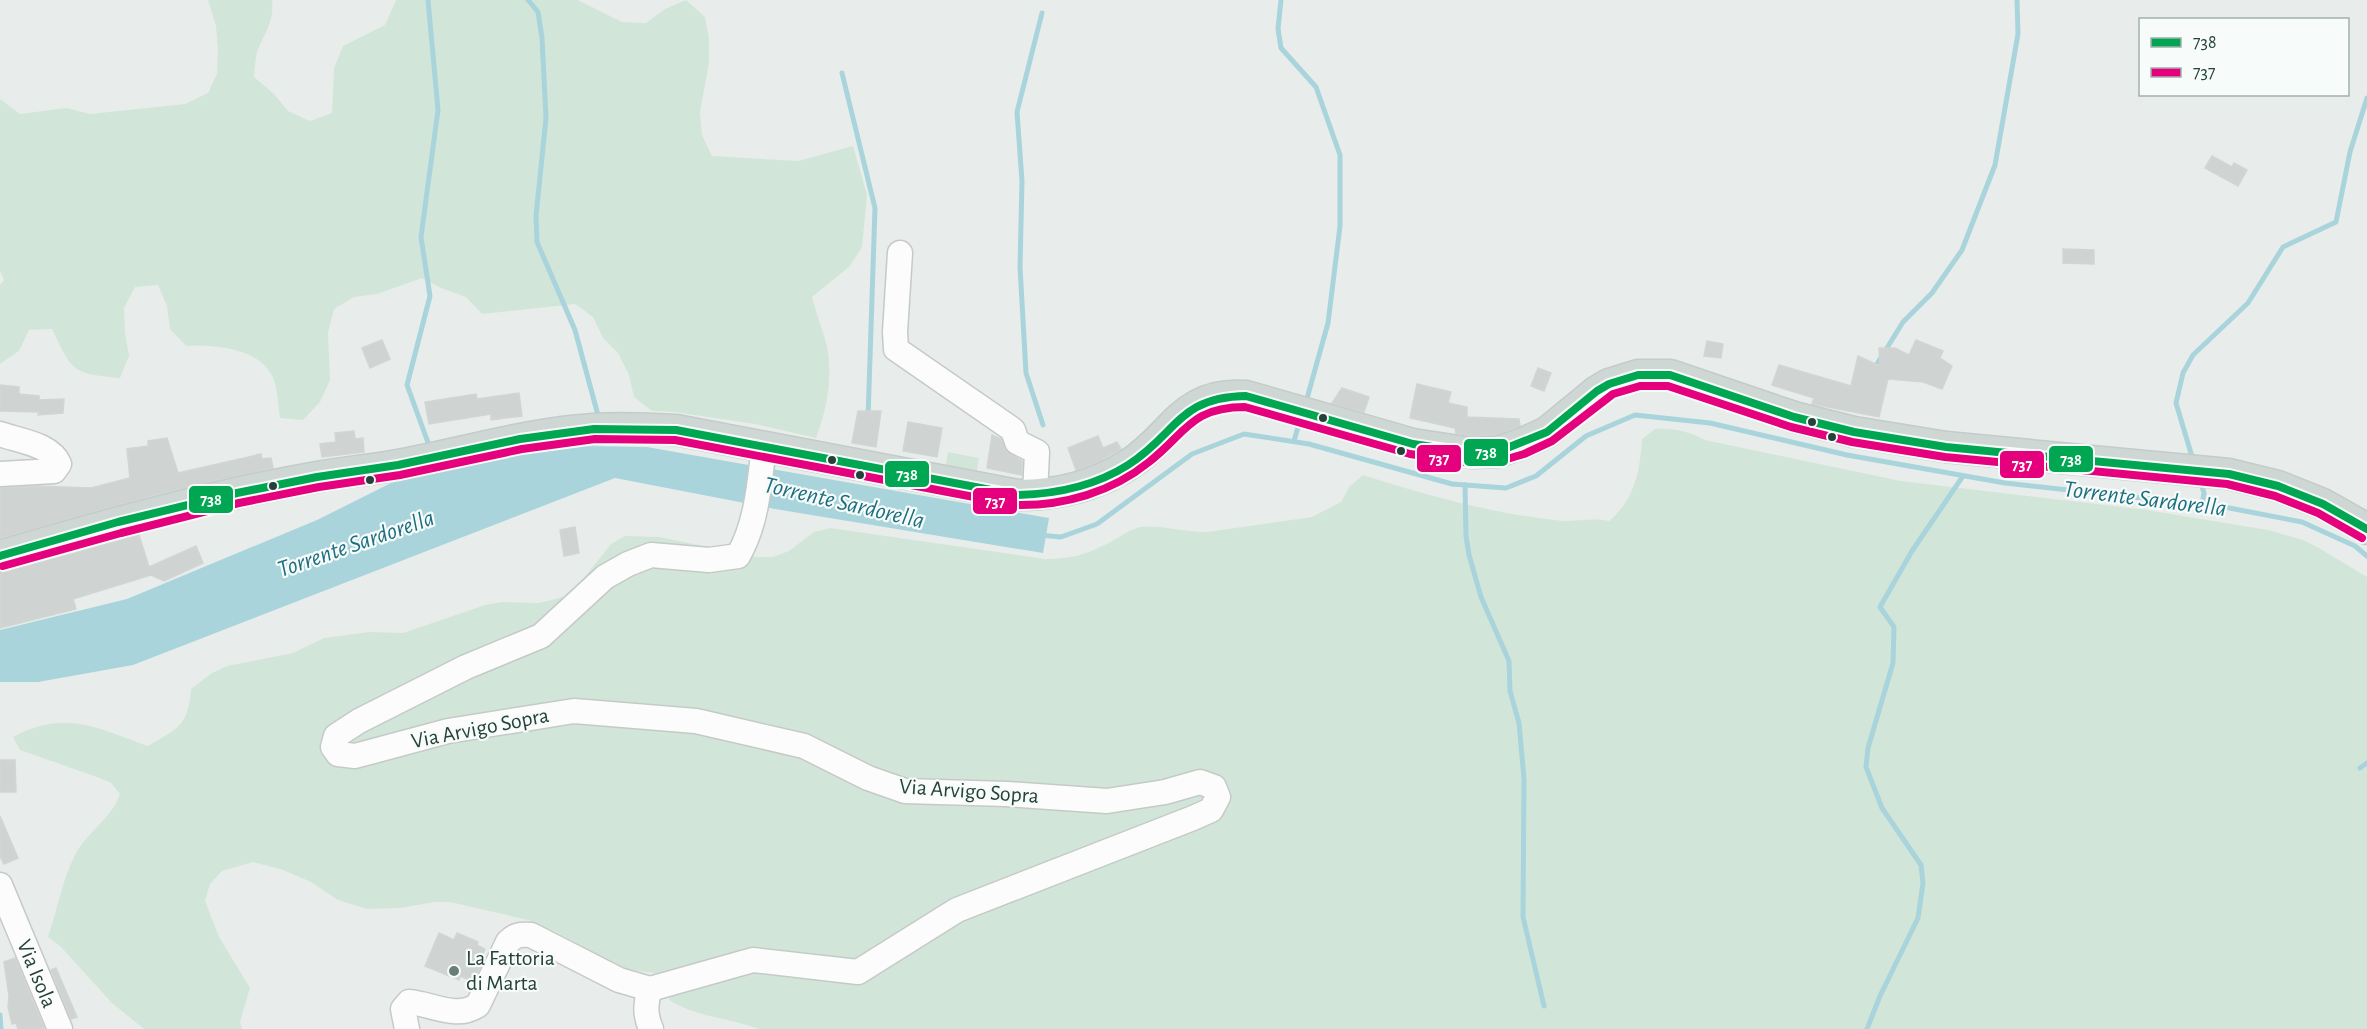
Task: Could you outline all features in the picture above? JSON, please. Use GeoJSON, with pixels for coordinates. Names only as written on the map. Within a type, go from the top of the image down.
{"type":"FeatureCollection","features":[{"type":"Feature","properties":{"kind":"main road"},"geometry":{"type":"LineString","coordinates":[[0,556],[131,518],[198,502],[318,477],[417,462],[506,442],[602,428],[676,430],[763,452],[1018,495],[1035,495],[1053,494],[1078,488],[1107,477],[1144,453],[1184,413],[1207,399],[1220,396],[1246,396],[1413,444],[1472,453],[1497,452],[1547,432],[1597,391],[1610,384],[1638,375],[1654,374],[1685,379],[1794,417],[1854,432],[1946,447],[2229,474],[2278,486],[2323,504],[2367,529]]}},
{"type":"Feature","properties":{"kind":"street"},"geometry":{"type":"LineString","coordinates":[[900,252],[896,349],[1013,430],[1017,442],[1037,452],[1035,495]]}},
{"type":"Feature","properties":{"kind":"street"},"geometry":{"type":"LineString","coordinates":[[0,434],[45,449],[56,457],[59,464],[54,471],[0,474]]}},
{"type":"Feature","properties":{"kind":"street","name":"Via Arvigo Sopra"},"geometry":{"type":"LineString","coordinates":[[650,989],[753,960],[858,972],[957,910],[1193,818],[1211,810],[1218,796],[1214,787],[1200,783],[1165,792],[1107,801],[1007,794],[905,791],[868,778],[804,746],[696,721],[574,711],[448,731],[355,756],[338,754],[333,747],[336,736],[359,721],[466,667],[541,636],[605,577],[628,564],[651,555],[709,560],[738,556],[754,520],[763,452]]}},
{"type":"Feature","properties":{"kind":"street","name":"Via Isola"},"geometry":{"type":"LineString","coordinates":[[0,885],[60,1029]]}},
{"type":"Feature","properties":{"kind":"street"},"geometry":{"type":"LineString","coordinates":[[407,1029],[403,1009],[409,1002],[456,1012],[469,1011],[478,1005],[508,942],[515,936],[523,934],[531,935],[619,980],[650,989],[646,1001],[646,1018],[651,1029]]}},
{"type":"Feature","properties":{"kind":"green space"},"geometry":{"type":"Polygon","coordinates":[[[208,0],[272,0],[272,14],[257,52],[254,77],[273,93],[288,111],[310,121],[332,113],[334,68],[343,46],[385,25],[396,0],[578,0],[622,22],[646,23],[665,9],[686,0],[705,17],[709,39],[709,63],[700,112],[702,135],[712,156],[798,161],[853,146],[867,195],[862,247],[849,267],[812,297],[829,358],[826,404],[816,438],[755,424],[652,411],[634,397],[629,375],[618,353],[603,338],[593,317],[575,304],[482,314],[466,297],[422,278],[377,294],[354,297],[334,309],[328,333],[330,380],[320,402],[303,420],[280,418],[273,377],[254,357],[220,347],[186,346],[170,329],[167,306],[158,285],[135,287],[124,308],[129,356],[120,378],[92,375],[76,368],[64,354],[52,329],[29,330],[19,351],[0,364],[0,285],[4,280],[0,271],[0,99],[20,114],[67,108],[90,114],[185,104],[208,93],[217,74],[216,26],[208,0]]]}},
{"type":"Feature","properties":{"kind":"green space"},"geometry":{"type":"Polygon","coordinates":[[[1655,429],[1681,431],[1705,440],[1901,481],[2147,510],[2268,530],[2303,540],[2367,577],[2367,1029],[758,1029],[680,1006],[669,1000],[671,979],[661,974],[624,969],[556,932],[528,920],[450,902],[434,902],[401,908],[367,909],[338,900],[311,882],[283,870],[253,862],[222,871],[210,884],[205,901],[219,937],[250,988],[240,1022],[242,1029],[144,1029],[112,1003],[60,946],[48,937],[74,857],[85,840],[111,811],[120,794],[111,783],[20,750],[13,737],[49,724],[81,724],[148,746],[180,725],[190,702],[191,689],[212,673],[227,666],[293,653],[324,638],[369,632],[403,633],[485,605],[502,602],[538,603],[556,599],[571,594],[611,544],[625,536],[659,537],[757,557],[773,557],[789,551],[814,532],[830,528],[1056,559],[1090,551],[1137,528],[1161,527],[1207,532],[1312,517],[1341,502],[1350,486],[1363,475],[1434,496],[1506,513],[1562,521],[1609,521],[1630,494],[1638,473],[1642,439],[1655,429]]]}},
{"type":"Feature","properties":{"kind":"green space"},"geometry":{"type":"Polygon","coordinates":[[[948,452],[979,458],[976,475],[945,468],[948,452]]]}},
{"type":"Feature","properties":{"kind":"water"},"geometry":{"type":"Polygon","coordinates":[[[584,446],[647,447],[1049,518],[1043,553],[775,509],[615,478],[133,665],[38,682],[0,682],[0,630],[127,599],[317,520],[391,483],[513,456],[584,446]]]}},
{"type":"Feature","properties":{"kind":"building"},"geometry":{"type":"Polygon","coordinates":[[[2212,156],[2232,167],[2234,163],[2247,170],[2238,186],[2205,168],[2212,156]]]}},
{"type":"Feature","properties":{"kind":"building"},"geometry":{"type":"Polygon","coordinates":[[[2063,249],[2094,250],[2094,264],[2063,263],[2063,249]]]}},
{"type":"Feature","properties":{"kind":"building"},"geometry":{"type":"Polygon","coordinates":[[[382,340],[390,359],[370,368],[362,348],[382,340]]]}},
{"type":"Feature","properties":{"kind":"building"},"geometry":{"type":"Polygon","coordinates":[[[1916,340],[1943,351],[1940,358],[1952,366],[1942,389],[1923,382],[1888,379],[1879,417],[1812,404],[1814,398],[1772,385],[1779,365],[1851,386],[1858,356],[1880,366],[1879,348],[1895,348],[1909,355],[1916,340]]]}},
{"type":"Feature","properties":{"kind":"building"},"geometry":{"type":"Polygon","coordinates":[[[1707,341],[1723,344],[1721,358],[1704,356],[1707,341]]]}},
{"type":"Feature","properties":{"kind":"building"},"geometry":{"type":"Polygon","coordinates":[[[1538,368],[1551,373],[1544,391],[1531,386],[1538,368]]]}},
{"type":"Feature","properties":{"kind":"building"},"geometry":{"type":"Polygon","coordinates":[[[1417,384],[1451,392],[1448,403],[1467,407],[1467,417],[1519,419],[1520,426],[1494,435],[1472,436],[1456,433],[1455,428],[1410,418],[1417,384]]]}},
{"type":"Feature","properties":{"kind":"building"},"geometry":{"type":"Polygon","coordinates":[[[0,385],[19,387],[19,394],[39,396],[39,400],[64,399],[63,413],[38,415],[39,412],[0,411],[0,385]]]}},
{"type":"Feature","properties":{"kind":"building"},"geometry":{"type":"Polygon","coordinates":[[[1342,388],[1369,397],[1364,412],[1332,403],[1342,388]]]}},
{"type":"Feature","properties":{"kind":"building"},"geometry":{"type":"Polygon","coordinates":[[[519,393],[522,416],[491,420],[491,414],[429,424],[425,402],[476,394],[477,399],[519,393]]]}},
{"type":"Feature","properties":{"kind":"building"},"geometry":{"type":"Polygon","coordinates":[[[858,411],[881,411],[876,447],[852,443],[858,411]]]}},
{"type":"Feature","properties":{"kind":"building"},"geometry":{"type":"Polygon","coordinates":[[[908,422],[942,428],[937,457],[903,451],[908,422]]]}},
{"type":"Feature","properties":{"kind":"building"},"geometry":{"type":"Polygon","coordinates":[[[354,431],[355,439],[363,438],[364,452],[322,457],[320,444],[336,442],[335,433],[354,431]]]}},
{"type":"Feature","properties":{"kind":"building"},"geometry":{"type":"Polygon","coordinates":[[[992,435],[1001,439],[1007,452],[1022,461],[1022,475],[987,468],[992,435]]]}},
{"type":"Feature","properties":{"kind":"building"},"geometry":{"type":"Polygon","coordinates":[[[1098,436],[1103,448],[1117,442],[1121,449],[1096,463],[1076,470],[1068,448],[1098,436]]]}},
{"type":"Feature","properties":{"kind":"building"},"geometry":{"type":"Polygon","coordinates":[[[167,438],[178,473],[261,454],[262,459],[271,458],[273,468],[154,495],[0,538],[0,488],[36,486],[91,488],[130,478],[127,449],[148,446],[148,441],[167,438]]]}},
{"type":"Feature","properties":{"kind":"building"},"geometry":{"type":"Polygon","coordinates":[[[575,527],[579,553],[564,556],[560,530],[575,527]]]}},
{"type":"Feature","properties":{"kind":"building"},"geometry":{"type":"Polygon","coordinates":[[[139,535],[149,567],[196,546],[203,563],[164,581],[151,575],[73,599],[76,609],[0,628],[0,573],[139,535]]]}},
{"type":"Feature","properties":{"kind":"building"},"geometry":{"type":"Polygon","coordinates":[[[0,760],[15,760],[16,792],[0,792],[0,760]]]}},
{"type":"Feature","properties":{"kind":"building"},"geometry":{"type":"Polygon","coordinates":[[[0,816],[18,858],[4,864],[0,856],[0,816]]]}},
{"type":"Feature","properties":{"kind":"building"},"geometry":{"type":"Polygon","coordinates":[[[439,933],[454,940],[457,933],[478,942],[477,945],[485,949],[480,962],[482,963],[473,982],[460,976],[459,980],[425,966],[439,933]]]}},
{"type":"Feature","properties":{"kind":"building"},"geometry":{"type":"Polygon","coordinates":[[[15,958],[44,1028],[18,1029],[16,1023],[12,1024],[4,962],[15,958]]]}},
{"type":"Feature","properties":{"kind":"building"},"geometry":{"type":"Polygon","coordinates":[[[56,968],[77,1017],[71,1019],[51,970],[56,968]]]}},
{"type":"Feature","properties":{"kind":"waterway"},"geometry":{"type":"LineString","coordinates":[[428,0],[438,110],[421,237],[430,296],[407,385],[430,448]]}},
{"type":"Feature","properties":{"kind":"waterway"},"geometry":{"type":"LineString","coordinates":[[528,0],[538,12],[542,38],[546,118],[536,216],[537,242],[575,330],[599,419]]}},
{"type":"Feature","properties":{"kind":"waterway"},"geometry":{"type":"LineString","coordinates":[[1281,0],[1278,29],[1281,48],[1316,87],[1340,155],[1340,226],[1328,323],[1306,402]]}},
{"type":"Feature","properties":{"kind":"waterway"},"geometry":{"type":"LineString","coordinates":[[1874,369],[1903,322],[1932,293],[1962,250],[1995,165],[2018,34],[2017,0]]}},
{"type":"Feature","properties":{"kind":"waterway"},"geometry":{"type":"LineString","coordinates":[[1042,13],[1017,112],[1022,181],[1020,267],[1026,373],[1043,425]]}},
{"type":"Feature","properties":{"kind":"waterway"},"geometry":{"type":"LineString","coordinates":[[842,73],[875,208],[868,418]]}},
{"type":"Feature","properties":{"kind":"waterway"},"geometry":{"type":"LineString","coordinates":[[2193,460],[2176,403],[2183,373],[2193,355],[2248,303],[2283,247],[2336,222],[2350,152],[2367,98]]}},
{"type":"Feature","properties":{"kind":"waterway","name":"Torrente Sardorella"},"geometry":{"type":"LineString","coordinates":[[1039,535],[1061,537],[1097,524],[1192,454],[1244,434],[1309,444],[1452,484],[1506,488],[1536,476],[1586,436],[1635,415],[1710,423],[1847,455],[2005,483],[2224,507],[2302,522],[2355,546],[2367,556]]}},
{"type":"Feature","properties":{"kind":"waterway"},"geometry":{"type":"LineString","coordinates":[[1294,441],[1300,420]]}},
{"type":"Feature","properties":{"kind":"waterway"},"geometry":{"type":"LineString","coordinates":[[1867,1029],[1880,996],[1918,918],[1923,883],[1921,865],[1882,808],[1866,767],[1868,748],[1893,663],[1894,627],[1880,607],[1912,551],[1963,476]]}},
{"type":"Feature","properties":{"kind":"waterway"},"geometry":{"type":"LineString","coordinates":[[2200,480],[2204,493],[2202,505]]}},
{"type":"Feature","properties":{"kind":"waterway"},"geometry":{"type":"LineString","coordinates":[[1465,485],[1466,536],[1469,555],[1481,597],[1509,661],[1510,691],[1519,723],[1524,779],[1523,917],[1544,1006]]}},
{"type":"Feature","properties":{"kind":"waterway"},"geometry":{"type":"LineString","coordinates":[[2360,768],[2367,763]]}},
{"type":"Feature","properties":{"kind":"waterway"},"geometry":{"type":"LineString","coordinates":[[0,1015],[1,1029]]}},
{"type":"Feature","properties":{"kind":"transit line","name":"738"},"geometry":{"type":"LineString","coordinates":[[0,556],[118,522],[237,493],[317,477],[398,465],[520,439],[594,429],[676,430],[1018,495],[1075,488],[1115,472],[1144,453],[1192,410],[1223,398],[1246,396],[1413,444],[1472,453],[1497,452],[1547,432],[1597,391],[1609,384],[1638,375],[1670,375],[1794,417],[1854,432],[1946,447],[2229,474],[2278,486],[2323,504],[2367,529]]}},
{"type":"Feature","properties":{"kind":"transit line","name":"737"},"geometry":{"type":"LineString","coordinates":[[3,566],[239,503],[319,487],[400,475],[522,449],[595,439],[675,440],[1016,505],[1034,505],[1069,500],[1119,482],[1149,462],[1201,417],[1227,408],[1245,407],[1410,454],[1471,463],[1497,462],[1524,454],[1552,441],[1613,394],[1640,386],[1668,386],[1791,427],[1852,442],[1945,457],[2227,484],[2275,496],[2318,513],[2362,538]]}},
{"type":"Feature","properties":{"kind":"place","name":"La Fattoria di Marta"},"geometry":{"type":"Point","coordinates":[454,971]}}]}
